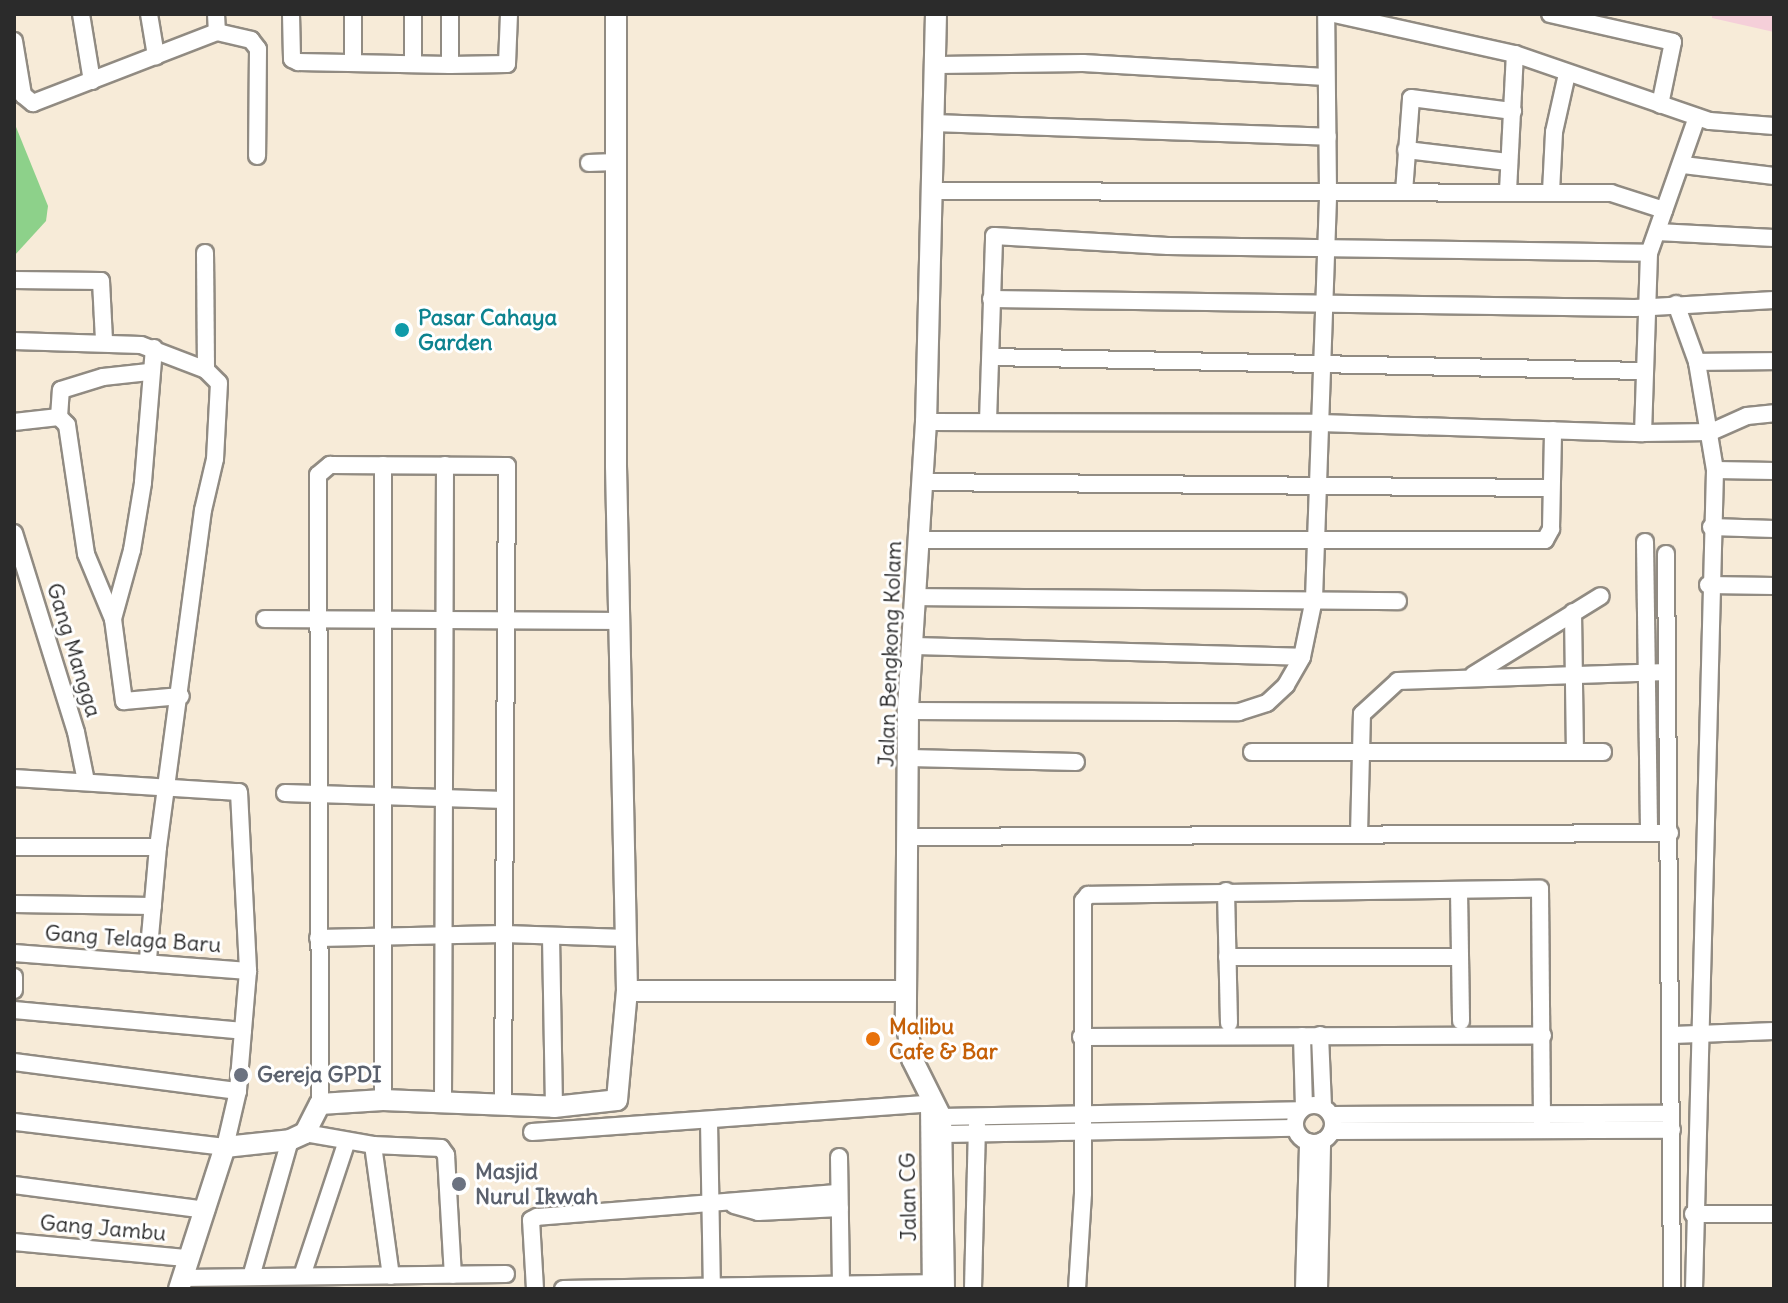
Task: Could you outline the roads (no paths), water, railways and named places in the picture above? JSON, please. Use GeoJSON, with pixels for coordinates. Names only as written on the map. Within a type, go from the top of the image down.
{"type":"FeatureCollection","features":[{"type":"Feature","properties":{"kind":"street"},"geometry":{"type":"LineString","coordinates":[[81,14],[92,81]]}},
{"type":"Feature","properties":{"kind":"street"},"geometry":{"type":"LineString","coordinates":[[149,14],[156,56]]}},
{"type":"Feature","properties":{"kind":"street"},"geometry":{"type":"LineString","coordinates":[[216,14],[217,32]]}},
{"type":"Feature","properties":{"kind":"street"},"geometry":{"type":"LineString","coordinates":[[291,14],[292,59],[450,65],[507,64],[509,14]]}},
{"type":"Feature","properties":{"kind":"street"},"geometry":{"type":"LineString","coordinates":[[353,14],[353,63]]}},
{"type":"Feature","properties":{"kind":"street"},"geometry":{"type":"LineString","coordinates":[[413,14],[413,64]]}},
{"type":"Feature","properties":{"kind":"street"},"geometry":{"type":"LineString","coordinates":[[450,14],[450,65]]}},
{"type":"Feature","properties":{"kind":"street"},"geometry":{"type":"LineString","coordinates":[[616,14],[619,621],[627,938],[627,991],[617,1100],[618,1127]]}},
{"type":"Feature","properties":{"kind":"street","name":"Jalan Bengkong Kolam"},"geometry":{"type":"LineString","coordinates":[[936,14],[938,65],[930,191],[926,422],[908,711],[906,991],[912,1059],[937,1114],[937,1286]]}},
{"type":"Feature","properties":{"kind":"street"},"geometry":{"type":"LineString","coordinates":[[908,711],[1239,712],[1279,695],[1302,657],[1314,599],[1328,191],[1326,14]]}},
{"type":"Feature","properties":{"kind":"street"},"geometry":{"type":"LineString","coordinates":[[1334,14],[1515,54],[1697,117],[1774,126]]}},
{"type":"Feature","properties":{"kind":"street"},"geometry":{"type":"LineString","coordinates":[[1550,14],[1673,42],[1660,105]]}},
{"type":"Feature","properties":{"kind":"street"},"geometry":{"type":"LineString","coordinates":[[14,41],[27,100],[41,102],[217,32],[251,40],[258,49],[257,156]]}},
{"type":"Feature","properties":{"kind":"street"},"geometry":{"type":"LineString","coordinates":[[1508,191],[1515,54]]}},
{"type":"Feature","properties":{"kind":"street"},"geometry":{"type":"LineString","coordinates":[[938,65],[1083,63],[1326,77]]}},
{"type":"Feature","properties":{"kind":"street"},"geometry":{"type":"LineString","coordinates":[[1551,192],[1554,132],[1567,74]]}},
{"type":"Feature","properties":{"kind":"street"},"geometry":{"type":"LineString","coordinates":[[1404,192],[1411,98],[1513,111]]}},
{"type":"Feature","properties":{"kind":"street"},"geometry":{"type":"LineString","coordinates":[[1643,433],[1643,308],[1649,253],[1683,165],[1697,117]]}},
{"type":"Feature","properties":{"kind":"street"},"geometry":{"type":"LineString","coordinates":[[934,123],[1328,137]]}},
{"type":"Feature","properties":{"kind":"street"},"geometry":{"type":"LineString","coordinates":[[1406,150],[1508,162]]}},
{"type":"Feature","properties":{"kind":"street"},"geometry":{"type":"LineString","coordinates":[[589,163],[615,162]]}},
{"type":"Feature","properties":{"kind":"street"},"geometry":{"type":"LineString","coordinates":[[1683,165],[1774,176]]}},
{"type":"Feature","properties":{"kind":"street"},"geometry":{"type":"LineString","coordinates":[[930,191],[1611,193],[1664,210]]}},
{"type":"Feature","properties":{"kind":"street"},"geometry":{"type":"LineString","coordinates":[[1657,232],[1774,238]]}},
{"type":"Feature","properties":{"kind":"street"},"geometry":{"type":"LineString","coordinates":[[988,421],[994,236],[1325,249],[1649,253]]}},
{"type":"Feature","properties":{"kind":"street"},"geometry":{"type":"LineString","coordinates":[[205,253],[206,370]]}},
{"type":"Feature","properties":{"kind":"street"},"geometry":{"type":"LineString","coordinates":[[14,280],[101,281],[104,341]]}},
{"type":"Feature","properties":{"kind":"street"},"geometry":{"type":"LineString","coordinates":[[991,299],[1322,307],[1643,308],[1774,300]]}},
{"type":"Feature","properties":{"kind":"street"},"geometry":{"type":"LineString","coordinates":[[1676,304],[1697,362],[1715,470],[1708,585],[1693,1214],[1694,1289]]}},
{"type":"Feature","properties":{"kind":"street"},"geometry":{"type":"LineString","coordinates":[[14,341],[104,341],[154,348],[206,370],[219,383],[215,459],[203,510],[181,696],[166,786],[148,959]]}},
{"type":"Feature","properties":{"kind":"street"},"geometry":{"type":"LineString","coordinates":[[113,619],[132,550],[143,483],[149,372],[154,348]]}},
{"type":"Feature","properties":{"kind":"street"},"geometry":{"type":"LineString","coordinates":[[991,357],[1643,371]]}},
{"type":"Feature","properties":{"kind":"street"},"geometry":{"type":"LineString","coordinates":[[1697,362],[1774,361]]}},
{"type":"Feature","properties":{"kind":"street"},"geometry":{"type":"LineString","coordinates":[[149,372],[103,377],[61,390],[59,417],[67,425],[86,554],[113,619],[124,701],[181,696]]}},
{"type":"Feature","properties":{"kind":"street"},"geometry":{"type":"LineString","coordinates":[[926,422],[1320,423],[1643,433],[1711,432],[1747,416],[1774,413]]}},
{"type":"Feature","properties":{"kind":"street"},"geometry":{"type":"LineString","coordinates":[[14,422],[59,417]]}},
{"type":"Feature","properties":{"kind":"street"},"geometry":{"type":"LineString","coordinates":[[918,540],[1545,540],[1551,529],[1549,488],[1553,430]]}},
{"type":"Feature","properties":{"kind":"street"},"geometry":{"type":"LineString","coordinates":[[251,1277],[298,1136],[320,1104],[316,796],[319,470],[330,465],[507,466],[503,1105]]}},
{"type":"Feature","properties":{"kind":"street"},"geometry":{"type":"LineString","coordinates":[[383,465],[383,1100]]}},
{"type":"Feature","properties":{"kind":"street"},"geometry":{"type":"LineString","coordinates":[[443,1101],[441,935],[445,800],[445,465]]}},
{"type":"Feature","properties":{"kind":"street"},"geometry":{"type":"LineString","coordinates":[[1715,470],[1774,471]]}},
{"type":"Feature","properties":{"kind":"street"},"geometry":{"type":"LineString","coordinates":[[922,482],[1318,482],[1549,488]]}},
{"type":"Feature","properties":{"kind":"street"},"geometry":{"type":"LineString","coordinates":[[1711,527],[1774,529]]}},
{"type":"Feature","properties":{"kind":"street","name":"Gang Mangga"},"geometry":{"type":"LineString","coordinates":[[14,533],[76,732],[86,781]]}},
{"type":"Feature","properties":{"kind":"street"},"geometry":{"type":"LineString","coordinates":[[1645,542],[1649,833]]}},
{"type":"Feature","properties":{"kind":"street"},"geometry":{"type":"LineString","coordinates":[[1666,554],[1673,1035],[1672,1289]]}},
{"type":"Feature","properties":{"kind":"street"},"geometry":{"type":"LineString","coordinates":[[1708,585],[1774,586]]}},
{"type":"Feature","properties":{"kind":"street"},"geometry":{"type":"LineString","coordinates":[[1472,676],[1601,596]]}},
{"type":"Feature","properties":{"kind":"street"},"geometry":{"type":"LineString","coordinates":[[915,597],[1398,601]]}},
{"type":"Feature","properties":{"kind":"street"},"geometry":{"type":"LineString","coordinates":[[1573,612],[1575,752]]}},
{"type":"Feature","properties":{"kind":"street"},"geometry":{"type":"LineString","coordinates":[[265,619],[444,617],[619,621]]}},
{"type":"Feature","properties":{"kind":"street"},"geometry":{"type":"LineString","coordinates":[[914,646],[1302,657]]}},
{"type":"Feature","properties":{"kind":"street"},"geometry":{"type":"LineString","coordinates":[[1359,835],[1359,752],[1364,709],[1391,685],[1406,678],[1667,672]]}},
{"type":"Feature","properties":{"kind":"street"},"geometry":{"type":"LineString","coordinates":[[1252,752],[1603,752]]}},
{"type":"Feature","properties":{"kind":"street"},"geometry":{"type":"LineString","coordinates":[[909,758],[1076,762]]}},
{"type":"Feature","properties":{"kind":"street"},"geometry":{"type":"LineString","coordinates":[[14,778],[239,792],[248,971],[238,1091],[225,1147],[183,1275]]}},
{"type":"Feature","properties":{"kind":"street"},"geometry":{"type":"LineString","coordinates":[[285,793],[505,800]]}},
{"type":"Feature","properties":{"kind":"street"},"geometry":{"type":"LineString","coordinates":[[907,837],[1670,833]]}},
{"type":"Feature","properties":{"kind":"street"},"geometry":{"type":"LineString","coordinates":[[14,847],[158,847]]}},
{"type":"Feature","properties":{"kind":"street"},"geometry":{"type":"LineString","coordinates":[[1459,890],[1461,1021]]}},
{"type":"Feature","properties":{"kind":"street"},"geometry":{"type":"LineString","coordinates":[[1226,891],[1229,1023]]}},
{"type":"Feature","properties":{"kind":"street"},"geometry":{"type":"LineString","coordinates":[[1077,1289],[1085,897],[1226,891],[1543,892],[1542,1122]]}},
{"type":"Feature","properties":{"kind":"street"},"geometry":{"type":"LineString","coordinates":[[14,904],[153,906]]}},
{"type":"Feature","properties":{"kind":"street"},"geometry":{"type":"LineString","coordinates":[[318,938],[504,934],[627,938]]}},
{"type":"Feature","properties":{"kind":"street"},"geometry":{"type":"LineString","coordinates":[[551,936],[554,1107]]}},
{"type":"Feature","properties":{"kind":"street","name":"Gang Telaga Baru"},"geometry":{"type":"LineString","coordinates":[[14,953],[148,959],[248,971]]}},
{"type":"Feature","properties":{"kind":"street"},"geometry":{"type":"LineString","coordinates":[[1227,957],[1460,957]]}},
{"type":"Feature","properties":{"kind":"street"},"geometry":{"type":"LineString","coordinates":[[14,979],[14,990]]}},
{"type":"Feature","properties":{"kind":"street"},"geometry":{"type":"LineString","coordinates":[[627,991],[906,991]]}},
{"type":"Feature","properties":{"kind":"street"},"geometry":{"type":"LineString","coordinates":[[14,1010],[243,1031]]}},
{"type":"Feature","properties":{"kind":"street"},"geometry":{"type":"LineString","coordinates":[[1673,1035],[1774,1031]]}},
{"type":"Feature","properties":{"kind":"street"},"geometry":{"type":"LineString","coordinates":[[1319,1289],[1323,1127],[1320,1035]]}},
{"type":"Feature","properties":{"kind":"street"},"geometry":{"type":"LineString","coordinates":[[1081,1037],[1543,1035]]}},
{"type":"Feature","properties":{"kind":"street"},"geometry":{"type":"LineString","coordinates":[[1294,1128],[1302,1108],[1302,1036]]}},
{"type":"Feature","properties":{"kind":"street"},"geometry":{"type":"LineString","coordinates":[[14,1062],[238,1091]]}},
{"type":"Feature","properties":{"kind":"street"},"geometry":{"type":"LineString","coordinates":[[320,1104],[383,1100],[554,1107],[617,1100]]}},
{"type":"Feature","properties":{"kind":"street"},"geometry":{"type":"LineString","coordinates":[[532,1132],[709,1121],[1302,1108],[1323,1127]]}},
{"type":"Feature","properties":{"kind":"street"},"geometry":{"type":"LineString","coordinates":[[937,1114],[977,1134],[1672,1122]]}},
{"type":"Feature","properties":{"kind":"street","name":"Jalan CG"},"geometry":{"type":"LineString","coordinates":[[937,1114],[937,1286]]}},
{"type":"Feature","properties":{"kind":"street"},"geometry":{"type":"LineString","coordinates":[[973,1289],[977,1116]]}},
{"type":"Feature","properties":{"kind":"street"},"geometry":{"type":"LineString","coordinates":[[709,1121],[713,1206],[712,1287]]}},
{"type":"Feature","properties":{"kind":"street"},"geometry":{"type":"LineString","coordinates":[[14,1122],[225,1147],[298,1136],[373,1145],[433,1145],[446,1155],[453,1275]]}},
{"type":"Feature","properties":{"kind":"street"},"geometry":{"type":"LineString","coordinates":[[1304,1289],[1323,1127]]}},
{"type":"Feature","properties":{"kind":"street"},"geometry":{"type":"LineString","coordinates":[[302,1276],[347,1141]]}},
{"type":"Feature","properties":{"kind":"street"},"geometry":{"type":"LineString","coordinates":[[373,1145],[391,1276]]}},
{"type":"Feature","properties":{"kind":"street"},"geometry":{"type":"LineString","coordinates":[[839,1157],[841,1288]]}},
{"type":"Feature","properties":{"kind":"street"},"geometry":{"type":"LineString","coordinates":[[14,1170],[31,1186]]}},
{"type":"Feature","properties":{"kind":"street"},"geometry":{"type":"LineString","coordinates":[[14,1185],[206,1210]]}},
{"type":"Feature","properties":{"kind":"street"},"geometry":{"type":"LineString","coordinates":[[535,1289],[531,1220],[537,1217],[732,1204],[758,1212],[839,1201]]}},
{"type":"Feature","properties":{"kind":"street"},"geometry":{"type":"LineString","coordinates":[[1693,1214],[1774,1214]]}},
{"type":"Feature","properties":{"kind":"street","name":"Gang Jambu"},"geometry":{"type":"LineString","coordinates":[[14,1242],[183,1275],[251,1277],[285,1282],[302,1276],[352,1283],[391,1276],[411,1282],[453,1275],[471,1282],[506,1274]]}},
{"type":"Feature","properties":{"kind":"street"},"geometry":{"type":"LineString","coordinates":[[563,1289],[937,1286]]}},
{"type":"Feature","properties":{"kind":"place","name":"Pasar Cahaya Garden"},"geometry":{"type":"Point","coordinates":[402,330]}},
{"type":"Feature","properties":{"kind":"place","name":"Malibu Cafe & Bar"},"geometry":{"type":"Point","coordinates":[873,1039]}},
{"type":"Feature","properties":{"kind":"place","name":"Gereja GPDI"},"geometry":{"type":"Point","coordinates":[241,1075]}},
{"type":"Feature","properties":{"kind":"place","name":"Masjid Nurul Ikwah"},"geometry":{"type":"Point","coordinates":[459,1184]}}]}
